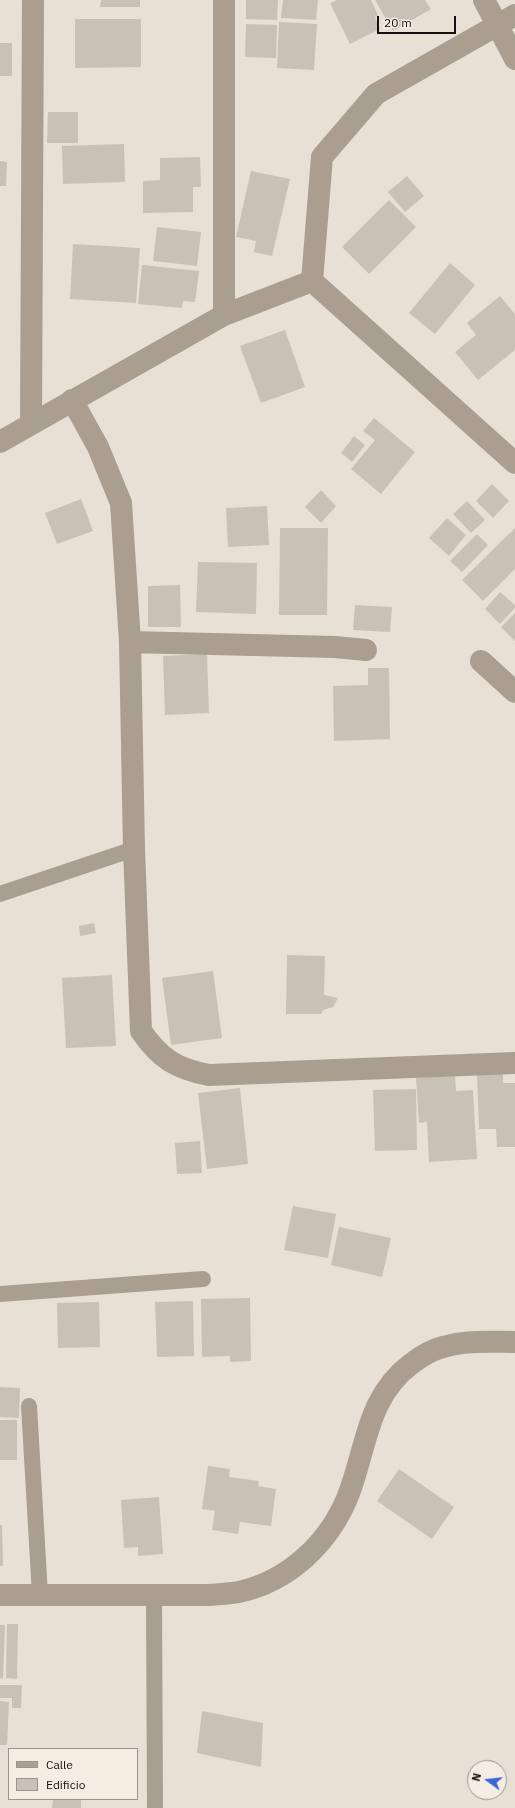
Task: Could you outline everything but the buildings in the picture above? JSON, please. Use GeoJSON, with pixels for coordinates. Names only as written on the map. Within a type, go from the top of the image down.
{"type":"FeatureCollection","features":[{"type":"Feature","properties":{"kind":"street"},"geometry":{"type":"LineString","coordinates":[[31,424],[33,0]]}},
{"type":"Feature","properties":{"kind":"street"},"geometry":{"type":"LineString","coordinates":[[224,0],[224,315]]}},
{"type":"Feature","properties":{"kind":"street"},"geometry":{"type":"LineString","coordinates":[[484,0],[515,60]]}},
{"type":"Feature","properties":{"kind":"street"},"geometry":{"type":"LineString","coordinates":[[312,281],[322,157],[376,94],[515,15]]}},
{"type":"Feature","properties":{"kind":"street"},"geometry":{"type":"LineString","coordinates":[[0,442],[224,315],[312,281]]}},
{"type":"Feature","properties":{"kind":"street"},"geometry":{"type":"LineString","coordinates":[[312,281],[515,463]]}},
{"type":"Feature","properties":{"kind":"street"},"geometry":{"type":"LineString","coordinates":[[72,400],[98,447],[120,503],[130,642],[134,848],[141,1031],[150,1045],[162,1057],[177,1066],[192,1072],[209,1075],[515,1063]]}},
{"type":"Feature","properties":{"kind":"street"},"geometry":{"type":"LineString","coordinates":[[130,642],[335,647],[366,650]]}},
{"type":"Feature","properties":{"kind":"street"},"geometry":{"type":"LineString","coordinates":[[481,661],[515,692]]}},
{"type":"Feature","properties":{"kind":"street"},"geometry":{"type":"LineString","coordinates":[[0,1595],[208,1595],[238,1592],[267,1582],[294,1567],[317,1548],[335,1523],[348,1496],[374,1410],[386,1389],[401,1371],[420,1357],[441,1347],[464,1342],[515,1342]]}},
{"type":"Feature","properties":{"kind":"lane"},"geometry":{"type":"LineString","coordinates":[[0,894],[134,848]]}},
{"type":"Feature","properties":{"kind":"lane"},"geometry":{"type":"LineString","coordinates":[[0,1294],[203,1279]]}},
{"type":"Feature","properties":{"kind":"lane"},"geometry":{"type":"LineString","coordinates":[[29,1406],[40,1595]]}},
{"type":"Feature","properties":{"kind":"lane"},"geometry":{"type":"LineString","coordinates":[[154,1595],[155,1808]]}}]}
